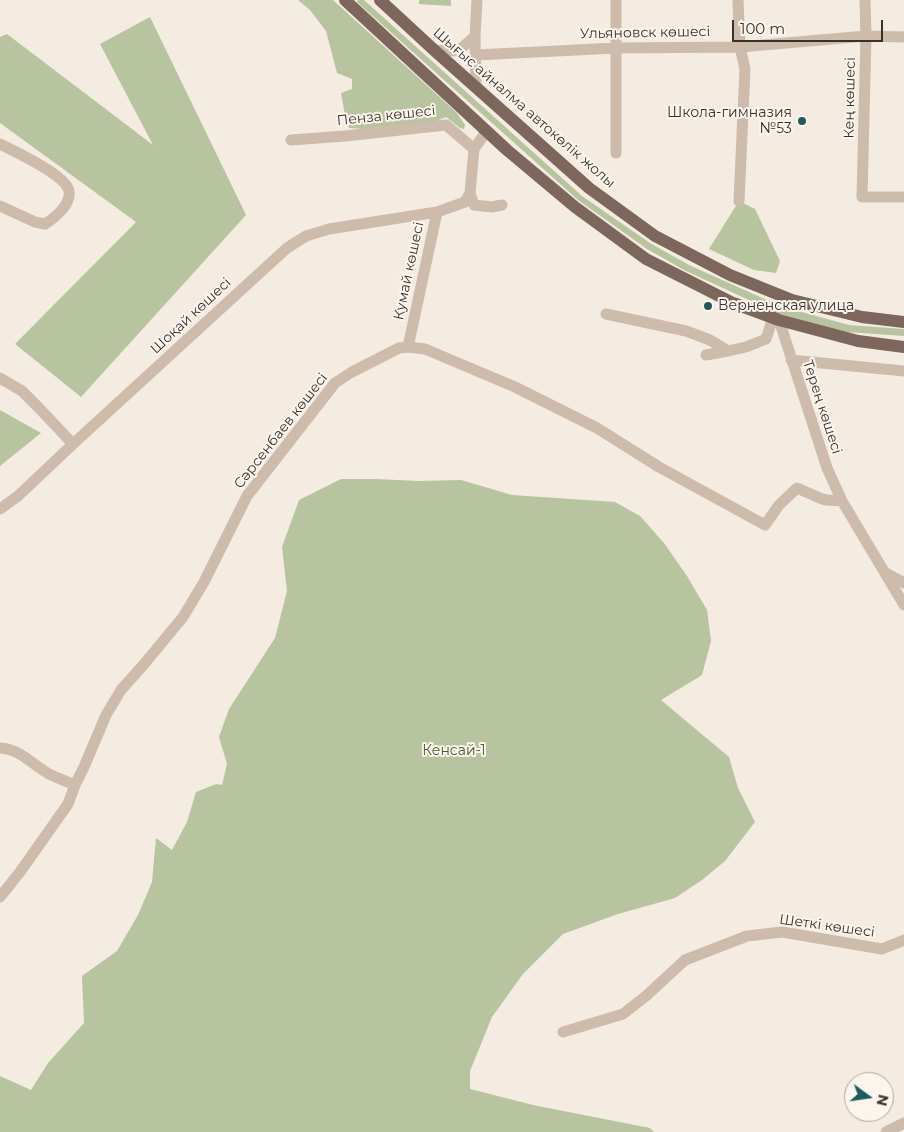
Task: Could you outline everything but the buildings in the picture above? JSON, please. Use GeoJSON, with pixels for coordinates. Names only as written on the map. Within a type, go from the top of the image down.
{"type":"FeatureCollection","features":[{"type":"Feature","properties":{"kind":"main road"},"geometry":{"type":"LineString","coordinates":[[345,0],[486,132],[575,208],[646,259],[733,303],[776,319],[858,341],[904,347]]}},
{"type":"Feature","properties":{"kind":"main road","name":"Шығыс айналма автокөлік жолы"},"geometry":{"type":"LineString","coordinates":[[380,0],[588,188],[655,236],[730,275],[792,300],[862,317],[904,322]]}},
{"type":"Feature","properties":{"kind":"street"},"geometry":{"type":"LineString","coordinates":[[476,86],[475,36],[477,0]]}},
{"type":"Feature","properties":{"kind":"street"},"geometry":{"type":"LineString","coordinates":[[616,0],[616,153]]}},
{"type":"Feature","properties":{"kind":"street"},"geometry":{"type":"LineString","coordinates":[[738,0],[740,47],[745,70],[739,201]]}},
{"type":"Feature","properties":{"kind":"street","name":"Кең көшесі"},"geometry":{"type":"LineString","coordinates":[[865,0],[866,36],[862,197],[904,196]]}},
{"type":"Feature","properties":{"kind":"street"},"geometry":{"type":"LineString","coordinates":[[434,50],[453,52],[460,50],[475,36]]}},
{"type":"Feature","properties":{"kind":"street","name":"Ульяновск көшесі"},"geometry":{"type":"LineString","coordinates":[[476,55],[616,48],[740,47],[866,36],[904,37]]}},
{"type":"Feature","properties":{"kind":"street","name":"Пенза көшесі"},"geometry":{"type":"LineString","coordinates":[[291,140],[446,125],[474,149]]}},
{"type":"Feature","properties":{"kind":"street"},"geometry":{"type":"LineString","coordinates":[[486,132],[474,149],[470,193],[474,205],[492,207],[502,205]]}},
{"type":"Feature","properties":{"kind":"street"},"geometry":{"type":"LineString","coordinates":[[0,144],[63,180],[69,189],[68,201],[56,217],[45,224],[0,206]]}},
{"type":"Feature","properties":{"kind":"street","name":"Кумай көшесі"},"geometry":{"type":"LineString","coordinates":[[408,346],[437,212],[465,202],[470,193]]}},
{"type":"Feature","properties":{"kind":"street","name":"Шоқай көшесі"},"geometry":{"type":"LineString","coordinates":[[0,510],[18,496],[72,444],[287,248],[306,236],[329,229],[437,212]]}},
{"type":"Feature","properties":{"kind":"street"},"geometry":{"type":"LineString","coordinates":[[606,314],[686,331],[710,340],[728,351]]}},
{"type":"Feature","properties":{"kind":"street"},"geometry":{"type":"LineString","coordinates":[[706,356],[746,347],[766,339],[776,319]]}},
{"type":"Feature","properties":{"kind":"street","name":"Терең көшесі"},"geometry":{"type":"LineString","coordinates":[[776,319],[827,468],[842,501],[904,605]]}},
{"type":"Feature","properties":{"kind":"street"},"geometry":{"type":"LineString","coordinates":[[408,346],[425,349],[516,387],[597,428],[659,467],[765,525],[779,505],[797,488],[822,499],[842,501]]}},
{"type":"Feature","properties":{"kind":"street","name":"Сәрсенбаев көшесі"},"geometry":{"type":"LineString","coordinates":[[0,897],[26,864],[68,804],[106,715],[121,690],[183,617],[204,582],[247,496],[335,383],[399,348],[408,346]]}},
{"type":"Feature","properties":{"kind":"street"},"geometry":{"type":"LineString","coordinates":[[791,360],[904,371]]}},
{"type":"Feature","properties":{"kind":"street"},"geometry":{"type":"LineString","coordinates":[[0,378],[22,391],[72,444]]}},
{"type":"Feature","properties":{"kind":"street"},"geometry":{"type":"LineString","coordinates":[[884,573],[904,583]]}},
{"type":"Feature","properties":{"kind":"street"},"geometry":{"type":"LineString","coordinates":[[0,748],[26,757],[49,774],[75,785]]}},
{"type":"Feature","properties":{"kind":"street","name":"Шеткі көшесі"},"geometry":{"type":"LineString","coordinates":[[563,1032],[623,1014],[646,996],[685,960],[747,936],[782,932],[882,949],[904,940]]}},
{"type":"Feature","properties":{"kind":"street"},"geometry":{"type":"LineString","coordinates":[[886,1132],[904,1123]]}},
{"type":"Feature","properties":{"kind":"green space"},"geometry":{"type":"Polygon","coordinates":[[[298,0],[333,0],[457,113],[465,125],[464,129],[446,117],[434,122],[365,129],[349,128],[341,93],[352,89],[352,79],[337,73],[326,31],[310,10],[298,0]]]}},
{"type":"Feature","properties":{"kind":"green space"},"geometry":{"type":"Polygon","coordinates":[[[358,0],[364,0],[582,196],[650,243],[689,265],[780,306],[849,325],[904,329],[904,336],[846,332],[777,313],[686,271],[647,249],[578,200],[357,2],[358,0]]]}},
{"type":"Feature","properties":{"kind":"green space"},"geometry":{"type":"Polygon","coordinates":[[[419,0],[451,0],[451,6],[419,4],[419,0]]]}},
{"type":"Feature","properties":{"kind":"green space"},"geometry":{"type":"Polygon","coordinates":[[[150,17],[246,215],[81,397],[15,344],[136,222],[0,123],[0,37],[7,34],[153,145],[100,44],[150,17]]]}},
{"type":"Feature","properties":{"kind":"green space"},"geometry":{"type":"Polygon","coordinates":[[[739,201],[755,209],[780,261],[776,273],[754,270],[709,249],[739,201]]]}},
{"type":"Feature","properties":{"kind":"green space"},"geometry":{"type":"Polygon","coordinates":[[[0,410],[41,433],[0,466],[0,410]]]}},
{"type":"Feature","properties":{"kind":"green space","name":"Кенсай-1"},"geometry":{"type":"Polygon","coordinates":[[[341,479],[461,480],[512,495],[615,502],[640,516],[664,543],[687,576],[707,610],[711,641],[702,675],[661,700],[729,757],[738,788],[755,822],[725,861],[702,880],[675,898],[618,914],[563,934],[523,974],[492,1017],[470,1071],[470,1089],[533,1105],[650,1128],[654,1132],[0,1132],[0,1076],[31,1090],[48,1063],[84,1023],[82,976],[117,951],[138,915],[152,882],[156,838],[172,850],[187,822],[196,792],[216,784],[222,785],[227,764],[219,737],[229,709],[275,638],[287,591],[282,547],[299,500],[341,479]]]}},
{"type":"Feature","properties":{"kind":"place","name":"Школа-гимназия №53"},"geometry":{"type":"Point","coordinates":[802,121]}},
{"type":"Feature","properties":{"kind":"place","name":"Верненская улица"},"geometry":{"type":"Point","coordinates":[708,306]}}]}
